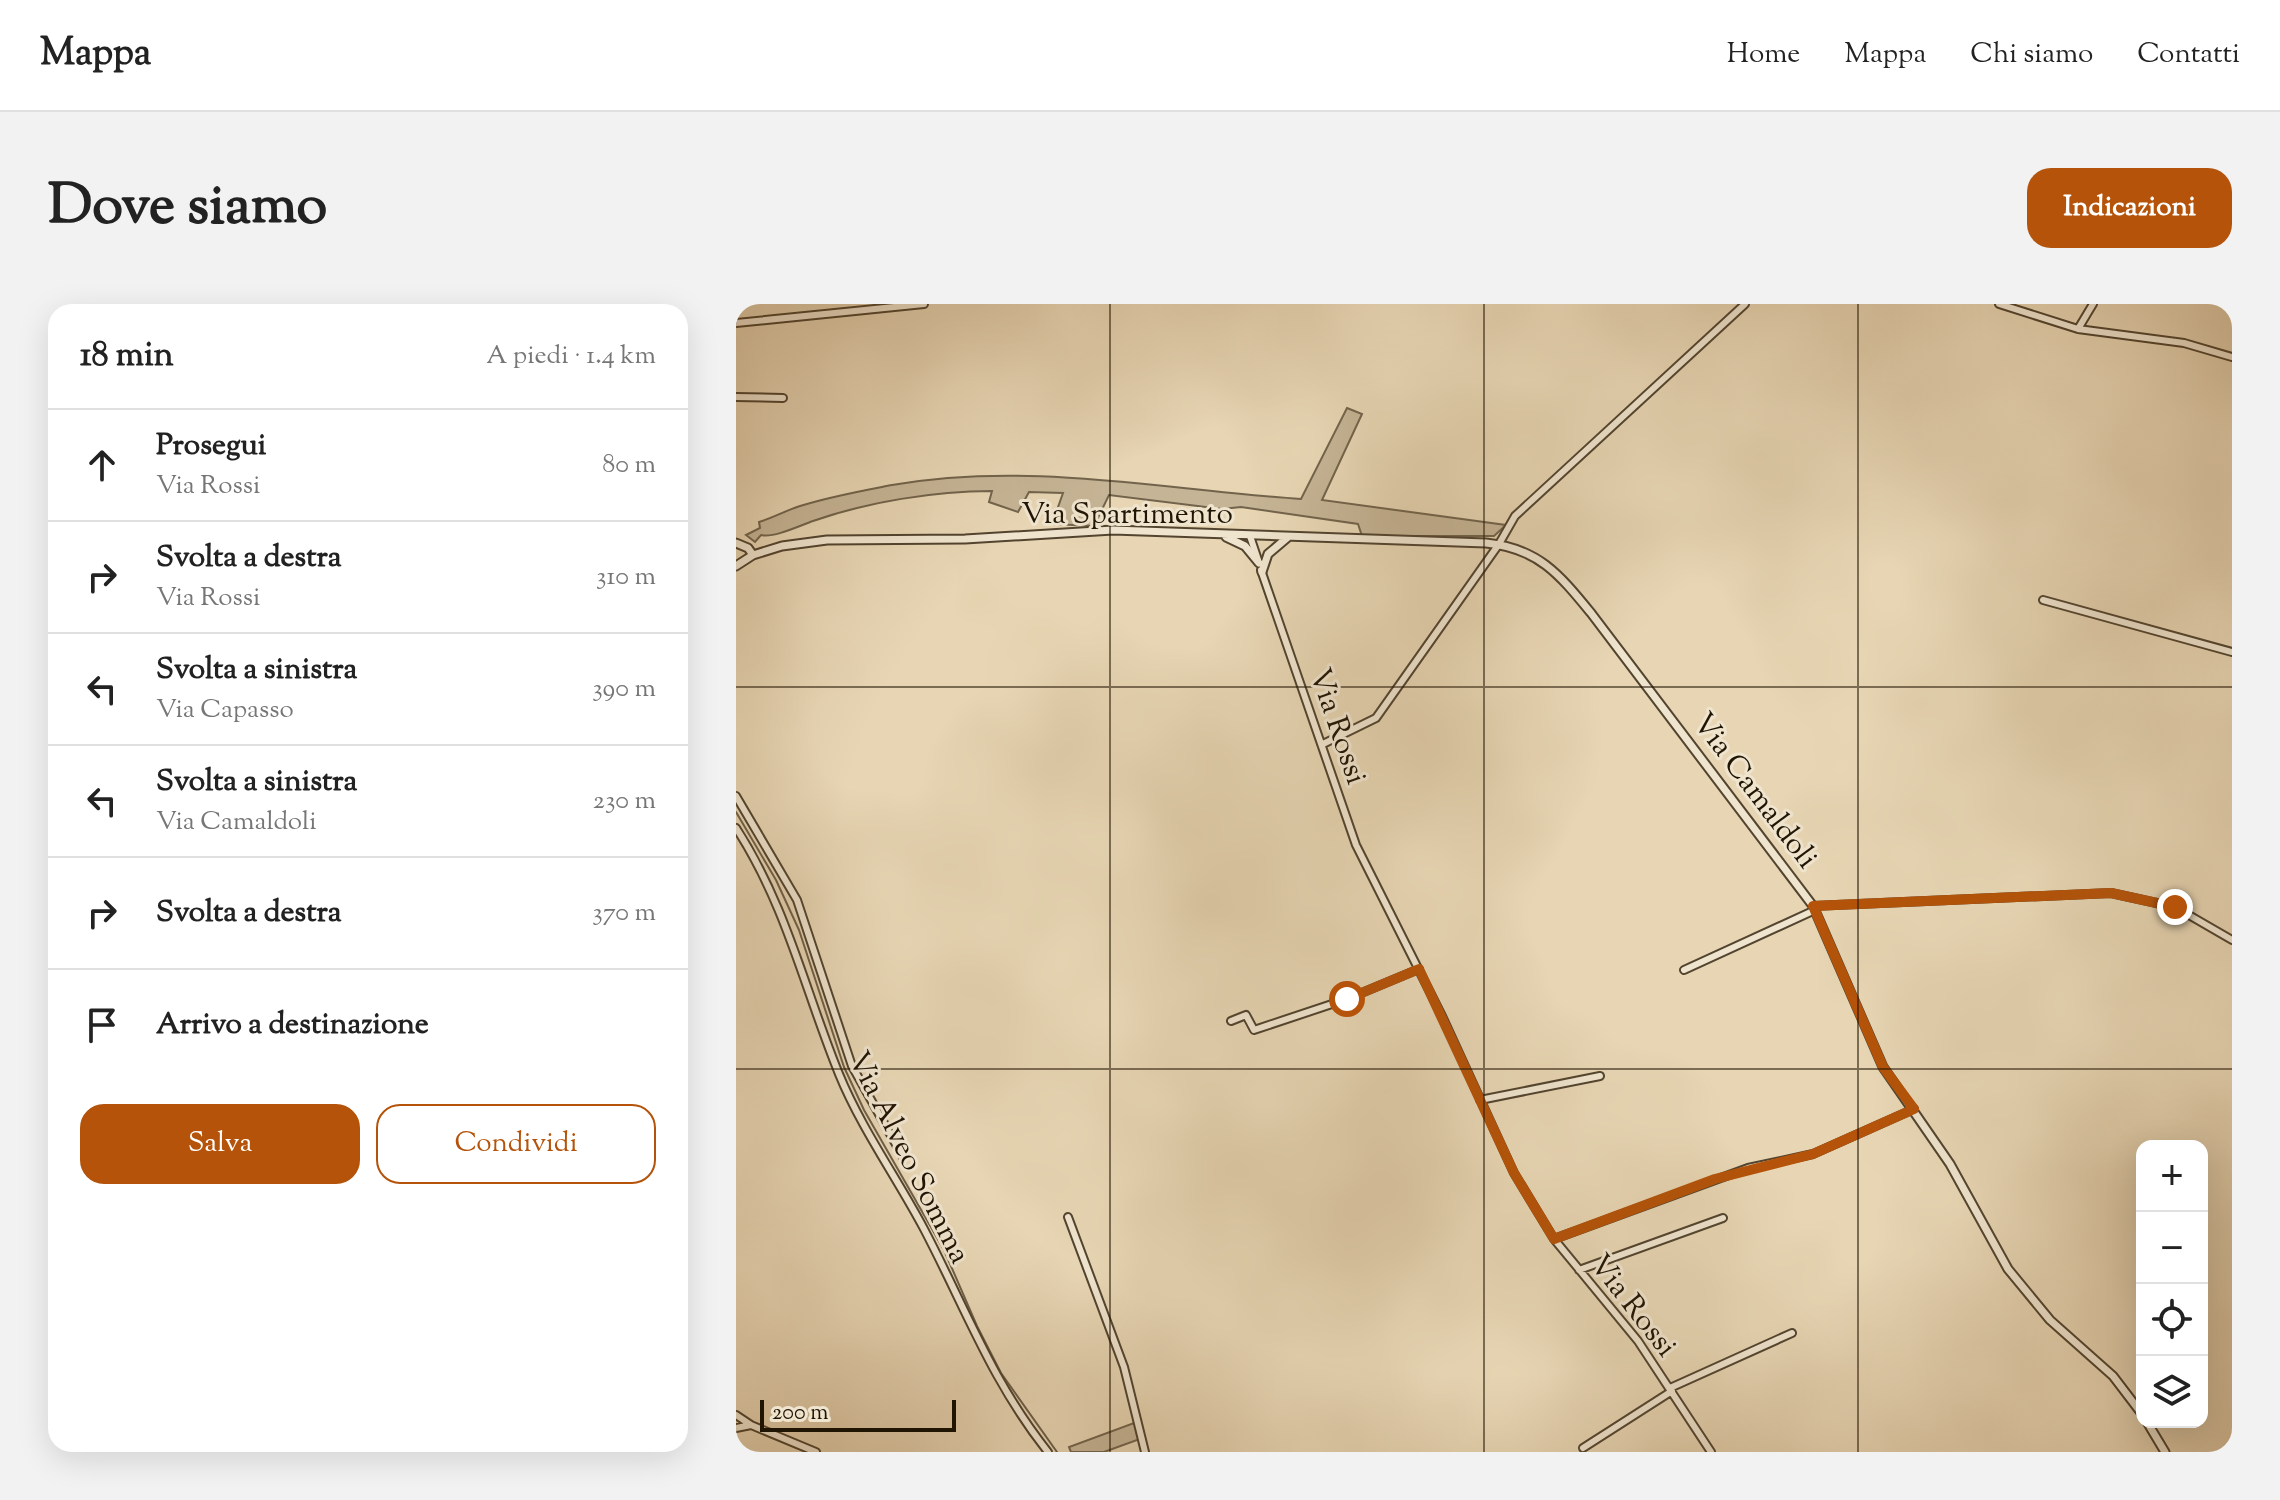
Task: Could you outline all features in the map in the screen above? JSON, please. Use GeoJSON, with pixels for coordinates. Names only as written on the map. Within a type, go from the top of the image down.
{"type":"FeatureCollection","features":[{"type":"Feature","properties":{"kind":"street"},"geometry":{"type":"LineString","coordinates":[[736,323],[924,304]]}},
{"type":"Feature","properties":{"kind":"street"},"geometry":{"type":"LineString","coordinates":[[1323,744],[1376,718],[1502,544],[1515,516],[1745,304]]}},
{"type":"Feature","properties":{"kind":"street"},"geometry":{"type":"LineString","coordinates":[[1999,304],[2078,329],[2184,343],[2232,357]]}},
{"type":"Feature","properties":{"kind":"street"},"geometry":{"type":"LineString","coordinates":[[2078,329],[2093,304]]}},
{"type":"Feature","properties":{"kind":"street"},"geometry":{"type":"LineString","coordinates":[[736,397],[783,398]]}},
{"type":"Feature","properties":{"kind":"street","name":"Via Spartimento"},"geometry":{"type":"LineString","coordinates":[[736,566],[749,557],[782,546],[827,540],[965,539],[1113,530],[1502,544]]}},
{"type":"Feature","properties":{"kind":"street"},"geometry":{"type":"LineString","coordinates":[[1224,536],[1245,546],[1260,568],[1268,554],[1288,537]]}},
{"type":"Feature","properties":{"kind":"street","name":"Via Rossi"},"geometry":{"type":"LineString","coordinates":[[1250,536],[1356,845],[1419,969],[1514,1173],[1554,1239],[1617,1314],[1711,1452]]}},
{"type":"Feature","properties":{"kind":"street","name":"Via Camaldoli"},"geometry":{"type":"LineString","coordinates":[[1502,544],[1532,554],[1563,579],[1748,816],[1814,908],[1883,1067],[1950,1164],[2018,1284],[2050,1320],[2113,1376],[2136,1406]]}},
{"type":"Feature","properties":{"kind":"street"},"geometry":{"type":"LineString","coordinates":[[2043,600],[2232,652]]}},
{"type":"Feature","properties":{"kind":"street"},"geometry":{"type":"LineString","coordinates":[[736,796],[797,900],[852,1066],[903,1157]]}},
{"type":"Feature","properties":{"kind":"street","name":"Via Alveo Somma"},"geometry":{"type":"LineString","coordinates":[[736,828],[762,868],[786,922],[844,1086],[939,1258],[984,1356],[1048,1452]]}},
{"type":"Feature","properties":{"kind":"street"},"geometry":{"type":"LineString","coordinates":[[1684,970],[1814,908],[2111,893],[2175,907],[2232,940]]}},
{"type":"Feature","properties":{"kind":"street"},"geometry":{"type":"LineString","coordinates":[[1231,1021],[1246,1015],[1254,1030],[1347,999],[1419,969]]}},
{"type":"Feature","properties":{"kind":"street"},"geometry":{"type":"LineString","coordinates":[[1480,1100],[1600,1076]]}},
{"type":"Feature","properties":{"kind":"street"},"geometry":{"type":"LineString","coordinates":[[1554,1239],[1715,1179],[1813,1154],[1914,1109]]}},
{"type":"Feature","properties":{"kind":"street"},"geometry":{"type":"LineString","coordinates":[[1068,1217],[1124,1367],[1145,1452]]}},
{"type":"Feature","properties":{"kind":"street"},"geometry":{"type":"LineString","coordinates":[[1579,1270],[1723,1218]]}},
{"type":"Feature","properties":{"kind":"street"},"geometry":{"type":"LineString","coordinates":[[1583,1448],[1671,1390],[1792,1333]]}},
{"type":"Feature","properties":{"kind":"street"},"geometry":{"type":"LineString","coordinates":[[736,1415],[751,1425],[816,1452]]}},
{"type":"Feature","properties":{"kind":"street"},"geometry":{"type":"LineString","coordinates":[[736,1428],[751,1425]]}},
{"type":"Feature","properties":{"kind":"street"},"geometry":{"type":"LineString","coordinates":[[2151,1428],[2165,1452]]}},
{"type":"Feature","properties":{"kind":"shaded area"},"geometry":{"type":"Polygon","coordinates":[[[1347,408],[1362,414],[1322,500],[1506,525],[1494,536],[1362,536],[1358,524],[1241,507],[1222,509],[1109,495],[1094,526],[1052,524],[1063,493],[1029,492],[1018,512],[989,502],[992,491],[948,493],[878,503],[779,533],[761,535],[755,542],[746,535],[760,528],[759,522],[808,503],[892,485],[944,478],[995,476],[1097,480],[1301,499],[1347,408]]]}},
{"type":"Feature","properties":{"kind":"shaded area"},"geometry":{"type":"Polygon","coordinates":[[[1134,1423],[1140,1439],[1104,1452],[1071,1452],[1069,1447],[1134,1423]]]}},
{"type":"Feature","properties":{"kind":"waterway"},"geometry":{"type":"LineString","coordinates":[[736,812],[776,880],[799,930],[844,1067],[864,1110],[944,1250],[1001,1373],[1057,1452]]}},
{"type":"Feature","properties":{"kind":"route"},"geometry":{"type":"LineString","coordinates":[[1347,999],[1419,969],[1514,1173],[1554,1239],[1748,1168],[1813,1154],[1914,1109],[1883,1067],[1813,906],[2111,893],[2175,907]]}}]}
